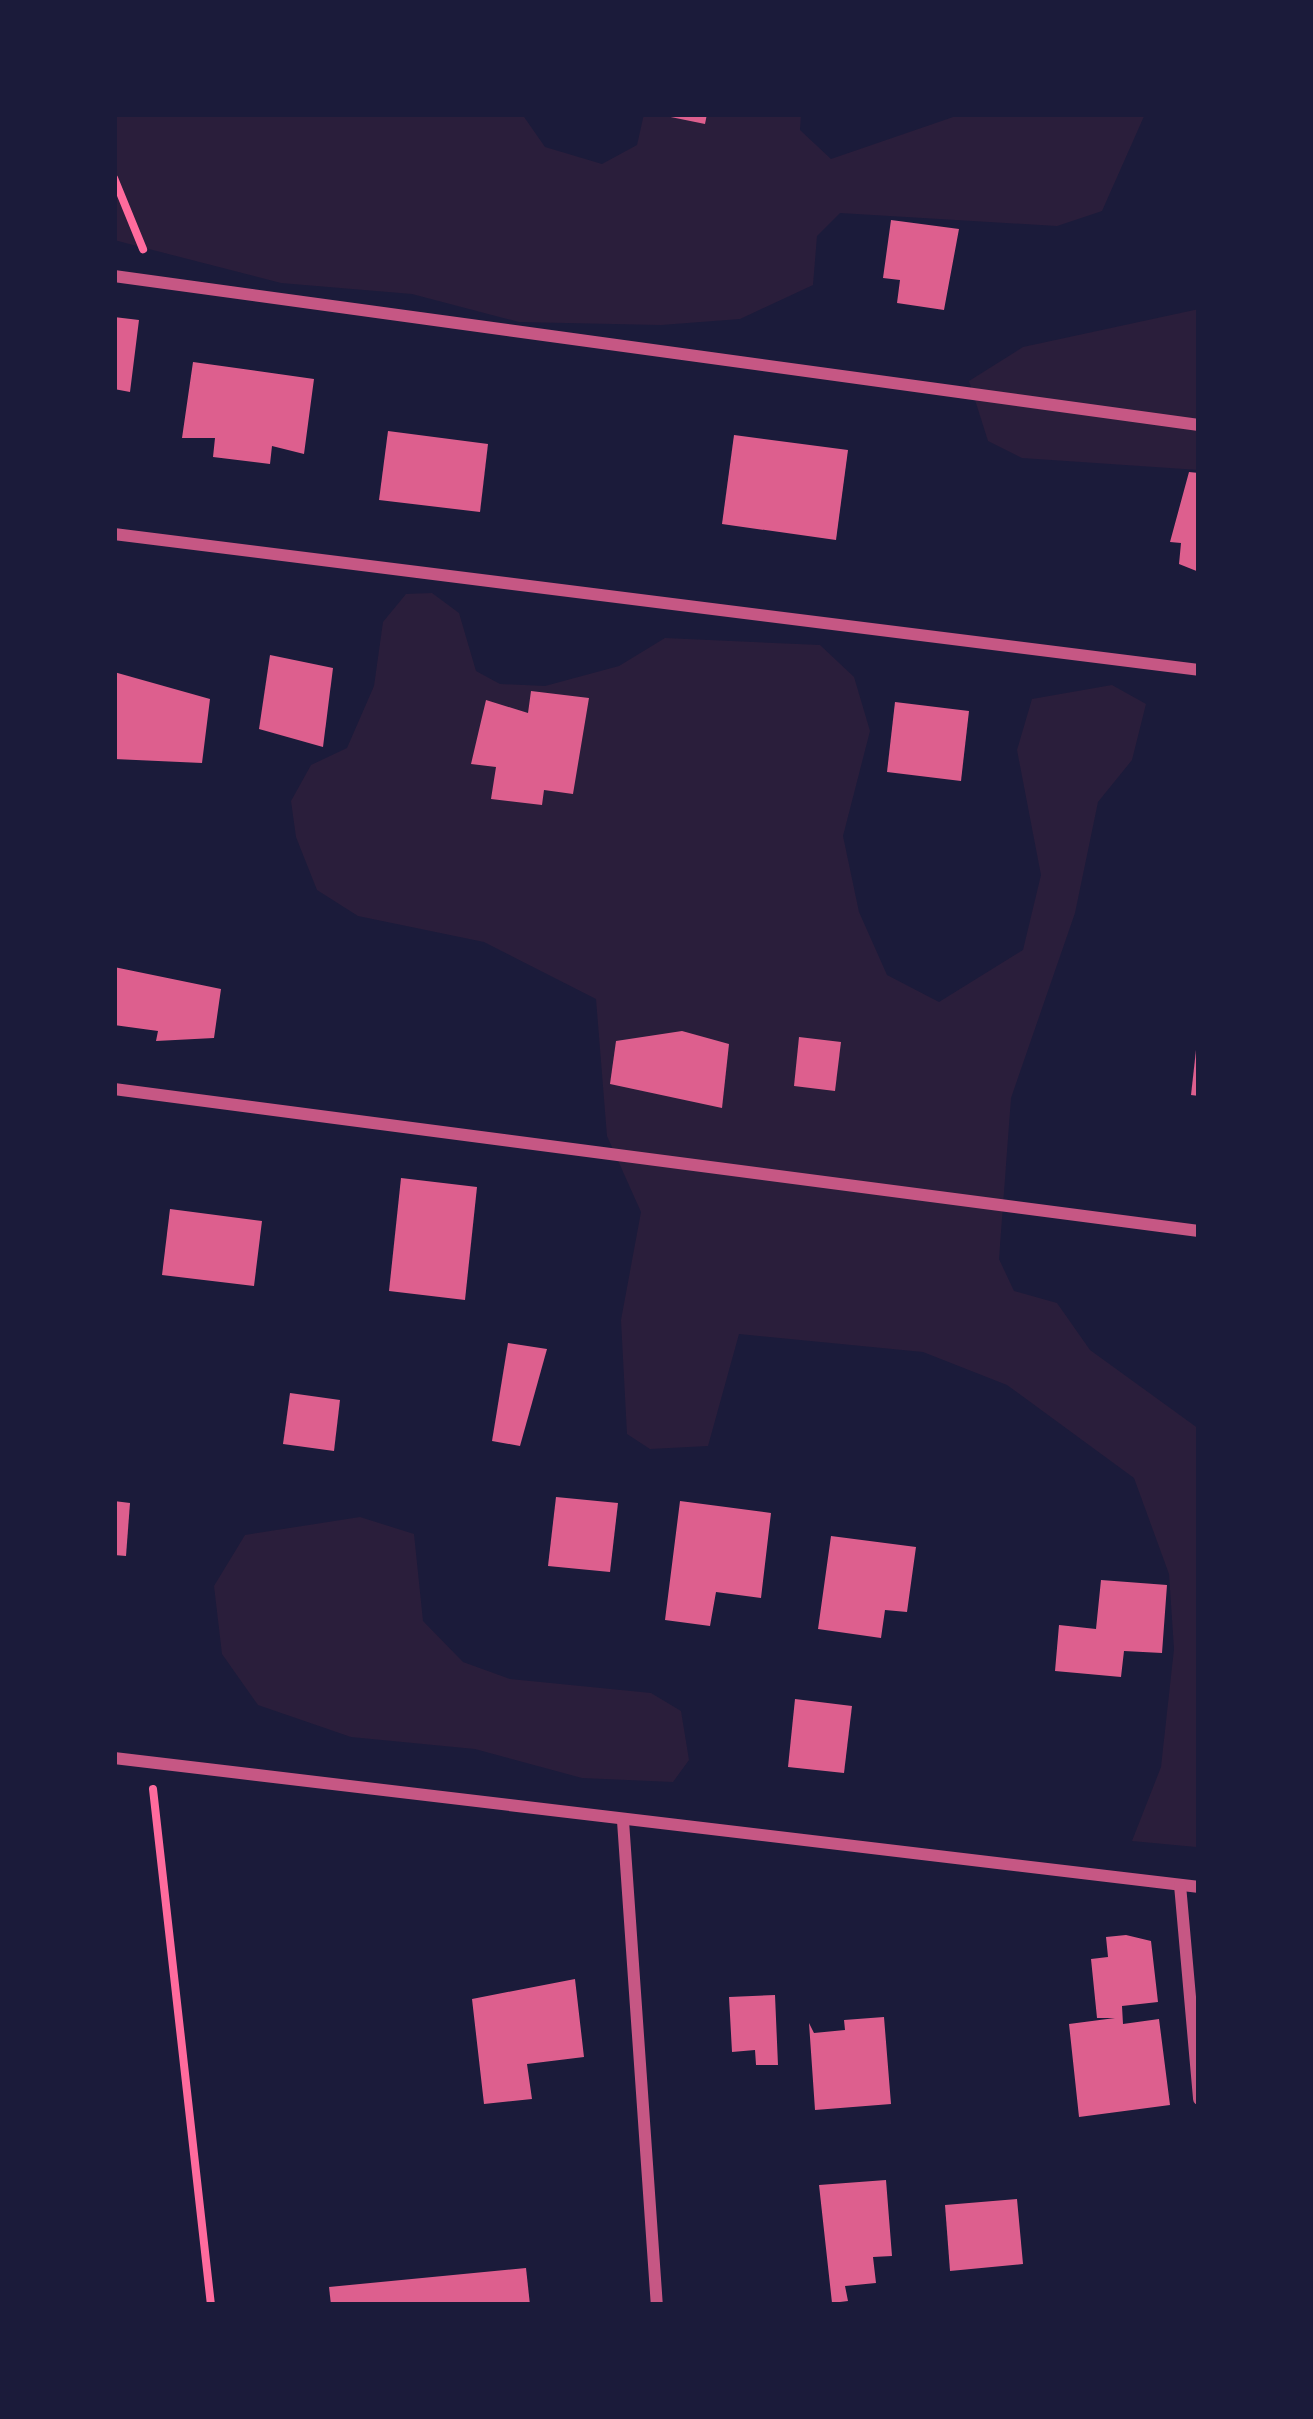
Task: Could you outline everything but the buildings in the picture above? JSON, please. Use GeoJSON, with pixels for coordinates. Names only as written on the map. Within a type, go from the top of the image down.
{"type":"FeatureCollection","features":[{"type":"Feature","properties":{"kind":"street"},"geometry":{"type":"LineString","coordinates":[[114,276],[1199,425]]}},
{"type":"Feature","properties":{"kind":"street"},"geometry":{"type":"LineString","coordinates":[[114,534],[1199,670]]}},
{"type":"Feature","properties":{"kind":"street"},"geometry":{"type":"LineString","coordinates":[[114,1089],[1199,1231]]}},
{"type":"Feature","properties":{"kind":"street"},"geometry":{"type":"LineString","coordinates":[[114,1758],[1199,1887]]}},
{"type":"Feature","properties":{"kind":"street"},"geometry":{"type":"LineString","coordinates":[[622,1821],[657,2305]]}},
{"type":"Feature","properties":{"kind":"street"},"geometry":{"type":"LineString","coordinates":[[1180,1885],[1199,2099]]}},
{"type":"Feature","properties":{"kind":"path"},"geometry":{"type":"LineString","coordinates":[[114,178],[157,282]]}},
{"type":"Feature","properties":{"kind":"path"},"geometry":{"type":"LineString","coordinates":[[150,1763],[211,2305]]}},
{"type":"Feature","properties":{"kind":"shaded area"},"geometry":{"type":"Polygon","coordinates":[[[114,114],[522,114],[545,147],[602,164],[637,145],[644,114],[801,114],[800,130],[831,159],[962,114],[1145,114],[1102,211],[1057,226],[840,213],[817,236],[813,285],[740,319],[661,325],[519,322],[412,294],[281,283],[114,240],[114,114]]]}},
{"type":"Feature","properties":{"kind":"shaded area"},"geometry":{"type":"Polygon","coordinates":[[[1199,309],[1199,470],[1022,458],[988,441],[969,381],[1023,347],[1199,309]]]}},
{"type":"Feature","properties":{"kind":"shaded area"},"geometry":{"type":"Polygon","coordinates":[[[432,593],[459,613],[476,671],[500,684],[545,686],[619,666],[665,638],[820,645],[854,677],[870,731],[843,836],[859,912],[887,975],[939,1002],[1023,950],[1041,875],[1017,750],[1032,699],[1112,685],[1146,704],[1132,760],[1098,802],[1075,913],[1011,1098],[999,1259],[1014,1291],[1057,1303],[1090,1350],[1199,1429],[1196,1847],[1132,1841],[1161,1767],[1174,1649],[1169,1574],[1134,1478],[1007,1385],[923,1352],[739,1334],[708,1446],[650,1449],[627,1434],[621,1320],[641,1212],[607,1136],[596,999],[484,942],[358,916],[317,890],[296,837],[291,801],[311,765],[347,748],[374,686],[383,622],[406,594],[432,593]]]}},
{"type":"Feature","properties":{"kind":"shaded area"},"geometry":{"type":"Polygon","coordinates":[[[360,1517],[414,1534],[423,1621],[463,1662],[510,1679],[651,1693],[681,1711],[689,1760],[673,1782],[582,1778],[475,1749],[351,1737],[258,1705],[222,1654],[214,1586],[245,1535],[360,1517]]]}}]}
